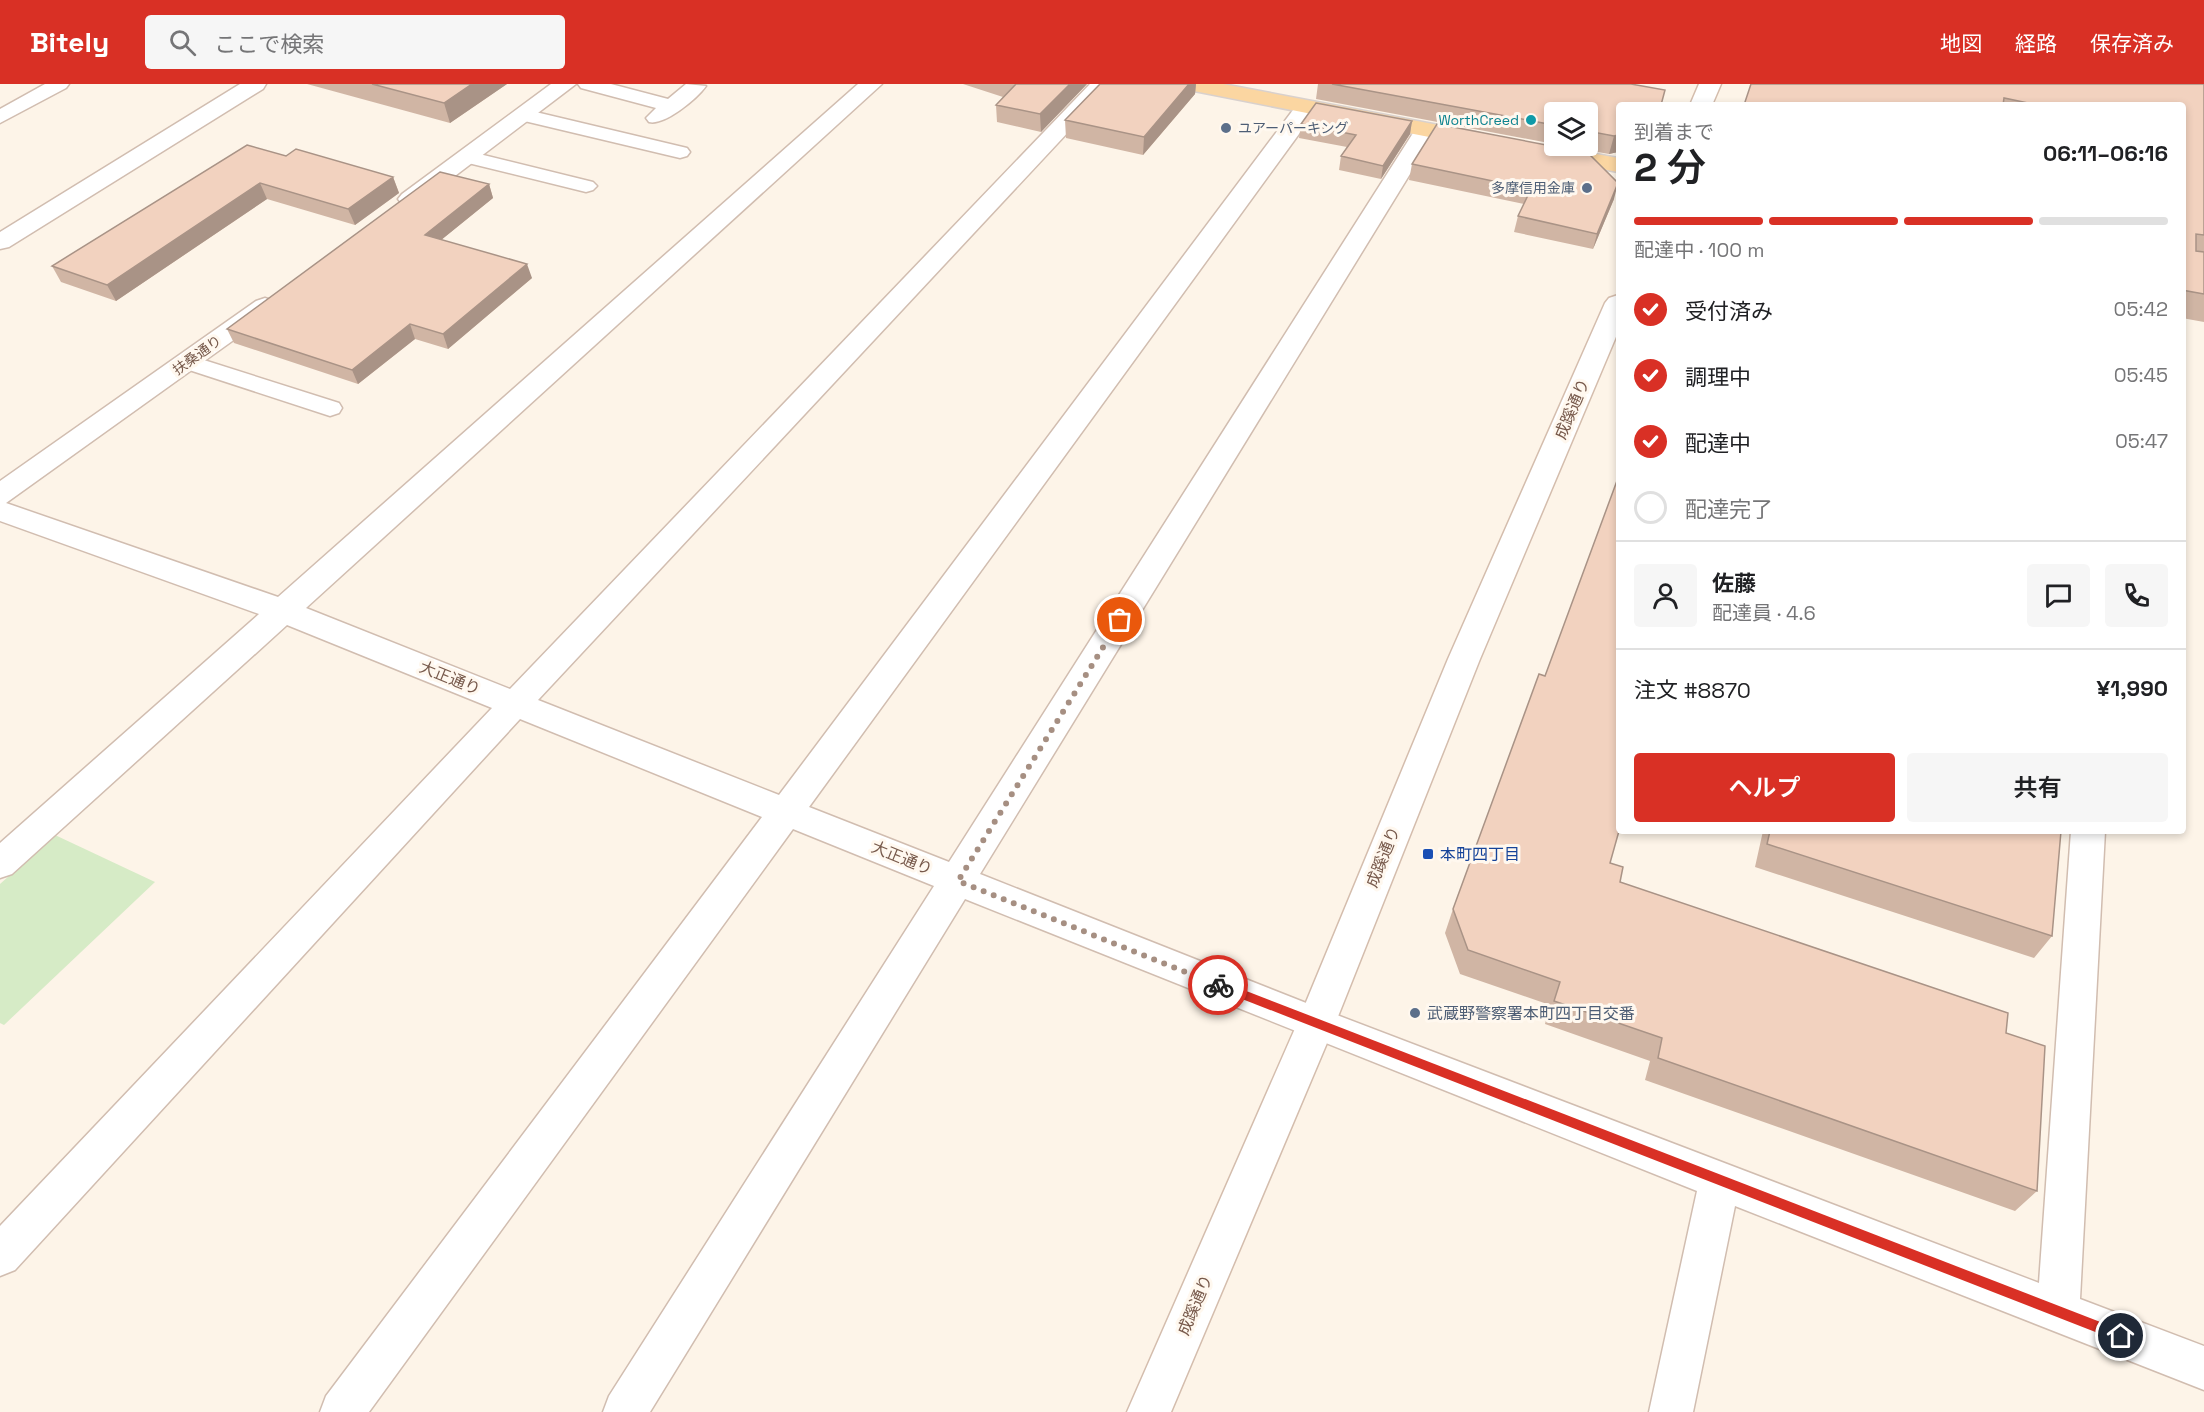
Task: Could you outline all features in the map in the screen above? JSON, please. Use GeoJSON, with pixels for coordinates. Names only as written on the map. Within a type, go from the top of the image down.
{"type":"FeatureCollection","features":[{"type":"Feature","properties":{"kind":"main road"},"geometry":{"type":"LineString","coordinates":[[1189,84],[1226,88],[1307,107],[1493,142]]}},
{"type":"Feature","properties":{"kind":"main road"},"geometry":{"type":"LineString","coordinates":[[1527,148],[1616,165]]}},
{"type":"Feature","properties":{"kind":"street"},"geometry":{"type":"LineString","coordinates":[[0,242],[255,84]]}},
{"type":"Feature","properties":{"kind":"street"},"geometry":{"type":"LineString","coordinates":[[389,215],[566,84]]}},
{"type":"Feature","properties":{"kind":"street"},"geometry":{"type":"LineString","coordinates":[[0,864],[871,84]]}},
{"type":"Feature","properties":{"kind":"street"},"geometry":{"type":"LineString","coordinates":[[0,1256],[514,704],[1102,84]]}},
{"type":"Feature","properties":{"kind":"street"},"geometry":{"type":"LineString","coordinates":[[1702,102],[1710,84]]}},
{"type":"Feature","properties":{"kind":"street"},"geometry":{"type":"LineString","coordinates":[[342,1412],[1307,107]]}},
{"type":"Feature","properties":{"kind":"street"},"geometry":{"type":"LineString","coordinates":[[625,1412],[1426,130]]}},
{"type":"Feature","properties":{"kind":"street","name":"扶桑通り"},"geometry":{"type":"LineString","coordinates":[[0,495],[285,291]]}},
{"type":"Feature","properties":{"kind":"street","name":"成蹊通り"},"geometry":{"type":"LineString","coordinates":[[1149,1412],[1316,1024],[1464,659],[1616,308]]}},
{"type":"Feature","properties":{"kind":"street","name":"大正通り"},"geometry":{"type":"LineString","coordinates":[[0,511],[281,610],[1316,1024],[2204,1368]]}},
{"type":"Feature","properties":{"kind":"street"},"geometry":{"type":"LineString","coordinates":[[2058,1312],[2088,834]]}},
{"type":"Feature","properties":{"kind":"street"},"geometry":{"type":"LineString","coordinates":[[1671,1412],[1720,1180]]}},
{"type":"Feature","properties":{"kind":"lane"},"geometry":{"type":"LineString","coordinates":[[0,117],[59,84]]}},
{"type":"Feature","properties":{"kind":"lane"},"geometry":{"type":"LineString","coordinates":[[588,84],[672,106]]}},
{"type":"Feature","properties":{"kind":"lane"},"geometry":{"type":"LineString","coordinates":[[647,126],[696,87]]}},
{"type":"Feature","properties":{"kind":"lane"},"geometry":{"type":"LineString","coordinates":[[523,115],[680,153]]}},
{"type":"Feature","properties":{"kind":"lane"},"geometry":{"type":"LineString","coordinates":[[467,157],[586,186]]}},
{"type":"Feature","properties":{"kind":"lane"},"geometry":{"type":"LineString","coordinates":[[188,362],[330,408]]}},
{"type":"Feature","properties":{"kind":"green space"},"geometry":{"type":"Polygon","coordinates":[[[55,835],[155,882],[4,1025],[0,1023],[0,884],[55,835]]]}},
{"type":"Feature","properties":{"kind":"building"},"geometry":{"type":"Polygon","coordinates":[[[372,84],[472,84],[444,103],[372,84]]]}},
{"type":"Feature","properties":{"kind":"building"},"geometry":{"type":"Polygon","coordinates":[[[1016,84],[1070,84],[1040,114],[996,105],[1016,84]]]}},
{"type":"Feature","properties":{"kind":"building"},"geometry":{"type":"Polygon","coordinates":[[[1100,84],[1189,84],[1144,137],[1065,120],[1100,84]]]}},
{"type":"Feature","properties":{"kind":"building"},"geometry":{"type":"Polygon","coordinates":[[[1332,84],[1631,84],[1665,90],[1662,102],[1616,102],[1616,136],[1598,133],[1598,102],[1544,102],[1544,123],[1332,84]]]}},
{"type":"Feature","properties":{"kind":"building"},"geometry":{"type":"Polygon","coordinates":[[[1751,84],[2204,84],[2204,235],[2196,234],[2196,251],[2204,252],[2204,294],[2186,291],[2186,102],[2023,102],[2004,98],[2003,102],[1745,102],[1751,84]]]}},
{"type":"Feature","properties":{"kind":"building"},"geometry":{"type":"Polygon","coordinates":[[[1316,103],[1412,121],[1383,166],[1341,156],[1356,135],[1301,124],[1316,103]]]}},
{"type":"Feature","properties":{"kind":"building"},"geometry":{"type":"Polygon","coordinates":[[[1437,124],[1544,145],[1544,156],[1591,156],[1616,181],[1616,188],[1597,234],[1518,216],[1531,189],[1412,164],[1437,124]]]}},
{"type":"Feature","properties":{"kind":"building"},"geometry":{"type":"Polygon","coordinates":[[[247,145],[286,156],[296,149],[393,177],[348,209],[260,183],[107,285],[52,266],[247,145]]]}},
{"type":"Feature","properties":{"kind":"building"},"geometry":{"type":"Polygon","coordinates":[[[440,172],[489,184],[425,235],[527,264],[443,334],[410,324],[352,370],[227,329],[440,172]]]}},
{"type":"Feature","properties":{"kind":"building"},"geometry":{"type":"Polygon","coordinates":[[[1616,483],[1616,834],[1618,834],[1610,863],[1623,867],[1620,882],[2008,1013],[2006,1033],[2045,1046],[2037,1191],[1658,1058],[1662,1038],[1554,1001],[1560,982],[1468,950],[1453,909],[1539,674],[1545,676],[1616,483]]]}},
{"type":"Feature","properties":{"kind":"building"},"geometry":{"type":"Polygon","coordinates":[[[1769,834],[2061,834],[2052,936],[1767,844],[1769,834]]]}},
{"type":"Feature","properties":{"kind":"way so far"},"geometry":{"type":"LineString","coordinates":[[1120,620],[958,881],[1218,985]]}},
{"type":"Feature","properties":{"kind":"place","name":"WorthCreed"},"geometry":{"type":"Point","coordinates":[1531,120]}},
{"type":"Feature","properties":{"kind":"place","name":"ユアーパーキング"},"geometry":{"type":"Point","coordinates":[1226,128]}},
{"type":"Feature","properties":{"kind":"place","name":"多摩信用金庫"},"geometry":{"type":"Point","coordinates":[1587,188]}},
{"type":"Feature","properties":{"kind":"place","name":"本町四丁目"},"geometry":{"type":"Point","coordinates":[1428,854]}},
{"type":"Feature","properties":{"kind":"place","name":"武蔵野警察署本町四丁目交番"},"geometry":{"type":"Point","coordinates":[1415,1013]}},
{"type":"Feature","properties":{"kind":"route"},"geometry":{"type":"LineString","coordinates":[[1218,985],[2121,1336]]}}]}
